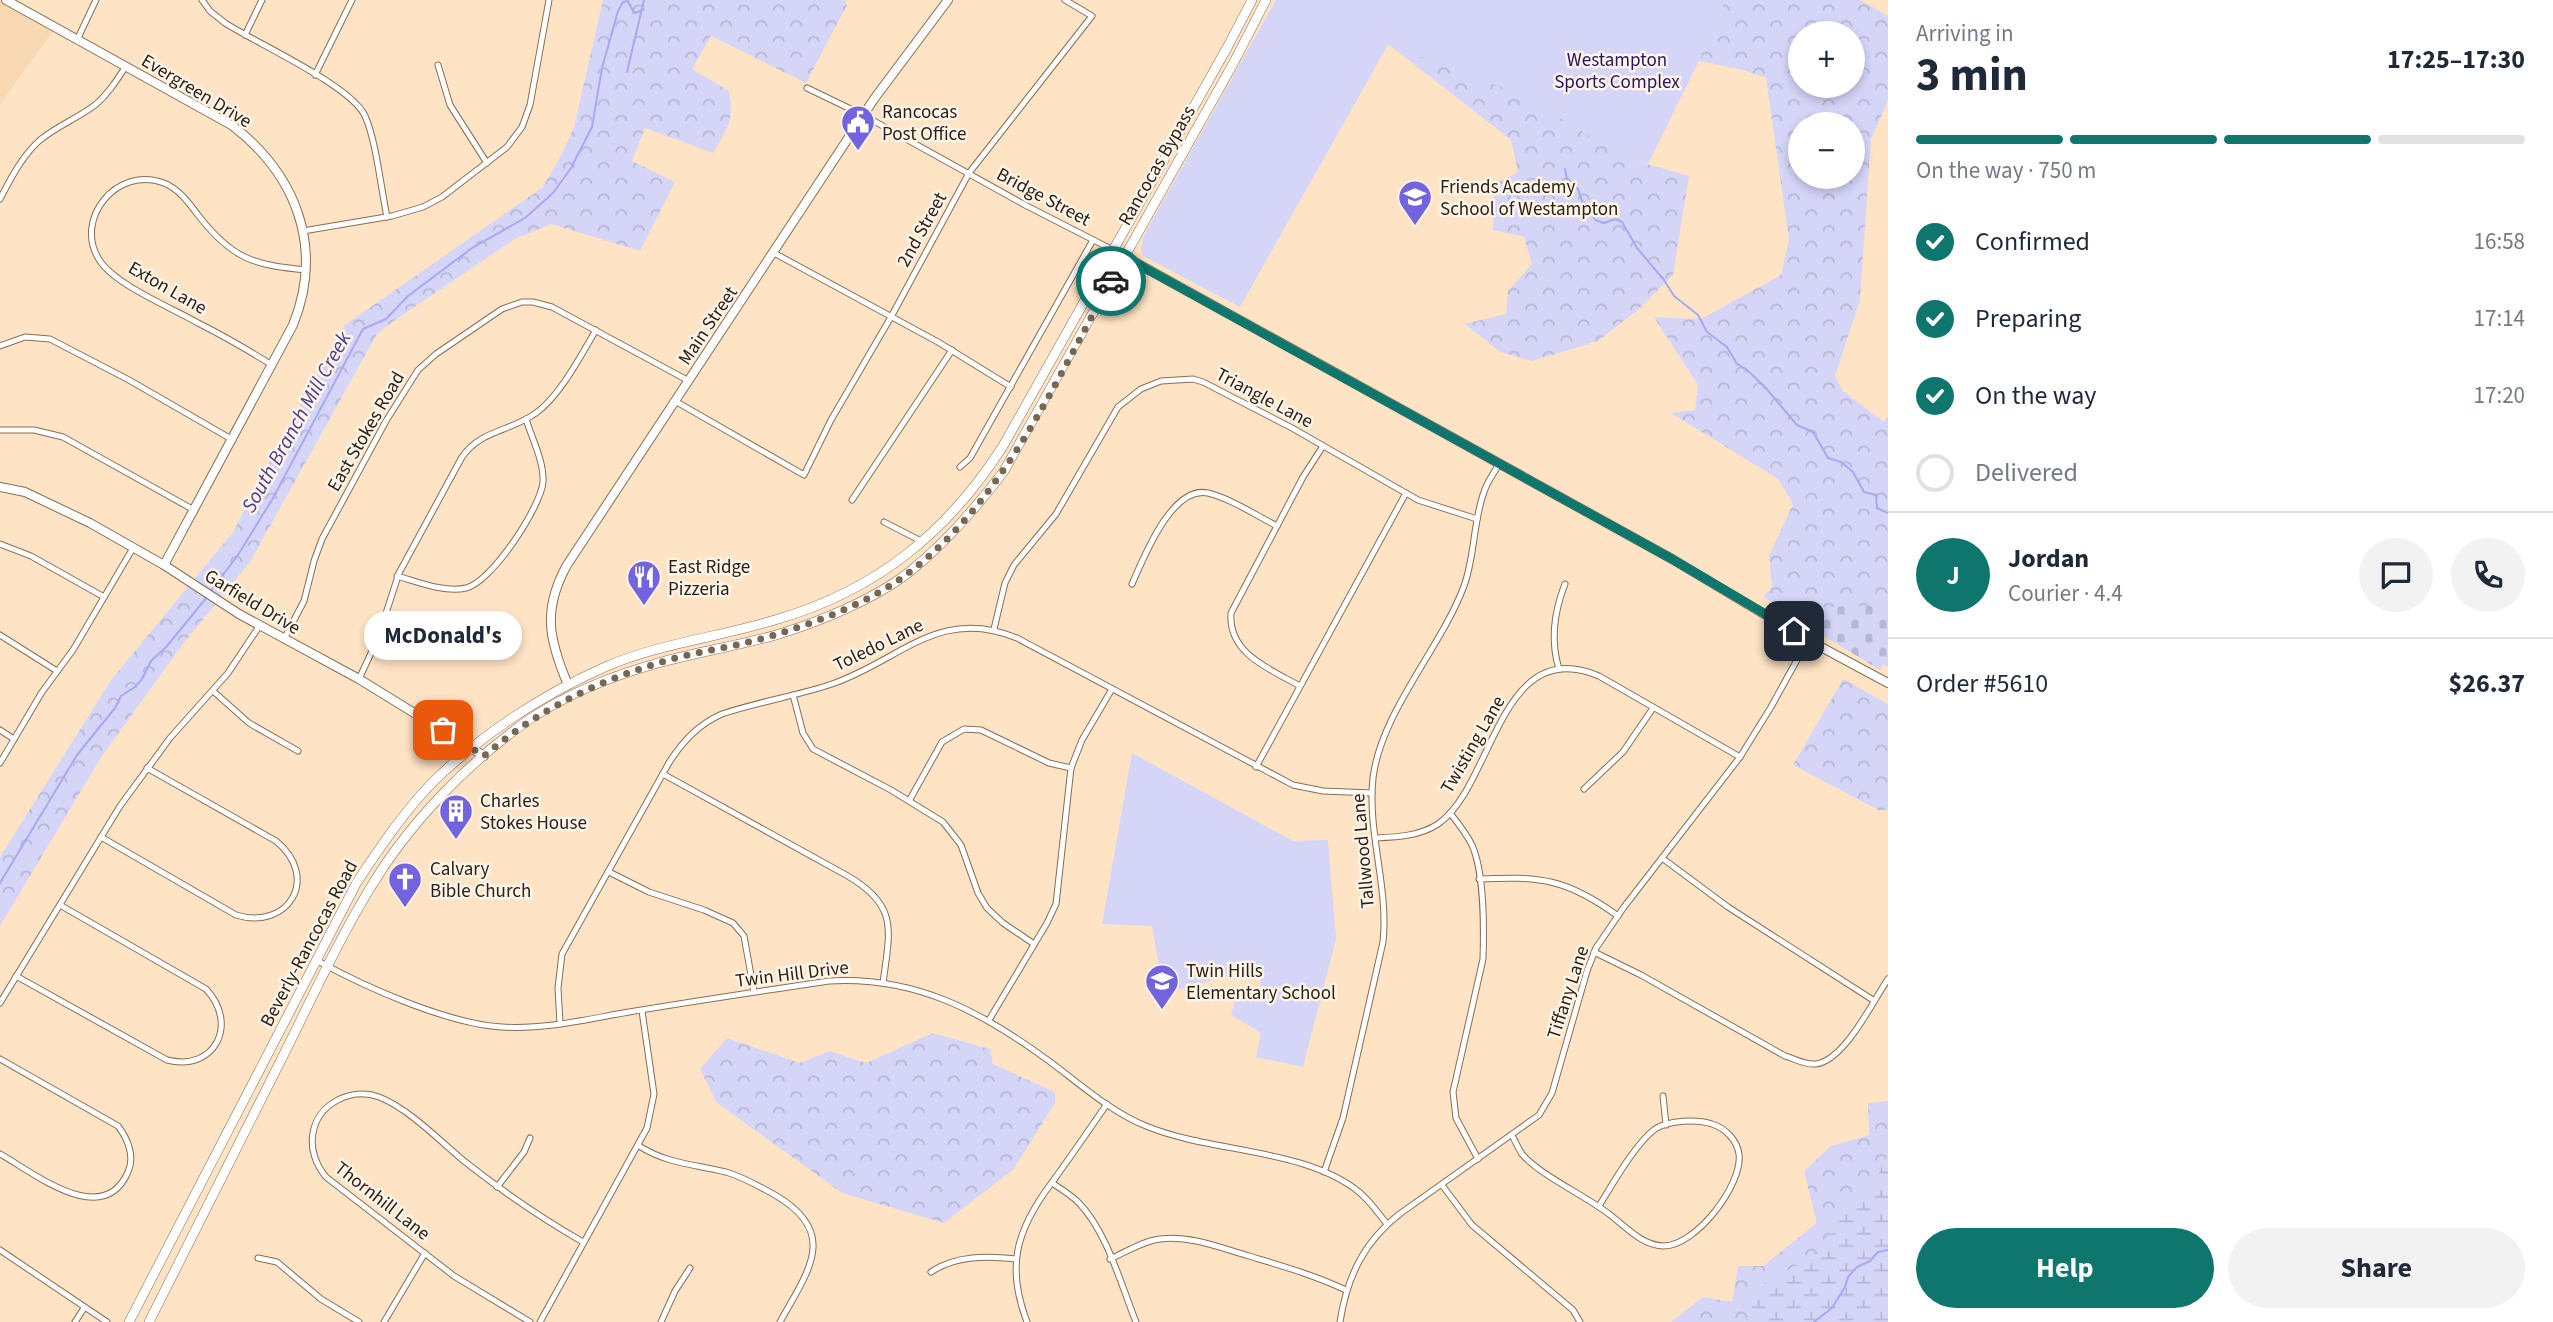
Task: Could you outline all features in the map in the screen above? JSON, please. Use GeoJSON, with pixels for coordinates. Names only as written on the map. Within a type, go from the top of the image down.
{"type":"FeatureCollection","features":[{"type":"Feature","properties":{"kind":"main road","name":"Rancocas Bypass"},"geometry":{"type":"LineString","coordinates":[[854,590],[888,569],[923,542],[980,482],[1114,250],[1252,0]]}},
{"type":"Feature","properties":{"kind":"main road","name":"Rancocas Bypass"},"geometry":{"type":"LineString","coordinates":[[863,600],[906,575],[974,510],[1004,471],[1233,64],[1266,0]]}},
{"type":"Feature","properties":{"kind":"main road","name":"Beverly-Rancocas Road"},"geometry":{"type":"LineString","coordinates":[[129,1322],[357,882],[388,836],[437,778],[472,748],[536,701],[607,666],[656,649],[779,619],[854,590]]}},
{"type":"Feature","properties":{"kind":"main road","name":"Beverly-Rancocas Road"},"geometry":{"type":"LineString","coordinates":[[149,1322],[369,890],[391,857],[453,784],[531,719],[574,696],[656,663],[776,635],[863,600]]}},
{"type":"Feature","properties":{"kind":"main road"},"geometry":{"type":"LineString","coordinates":[[656,649],[656,663]]}},
{"type":"Feature","properties":{"kind":"street","name":"Evergreen Drive"},"geometry":{"type":"LineString","coordinates":[[6,0],[215,115],[255,144],[284,181],[303,231],[307,270],[298,312],[233,440],[164,565]]}},
{"type":"Feature","properties":{"kind":"street"},"geometry":{"type":"LineString","coordinates":[[77,40],[96,0]]}},
{"type":"Feature","properties":{"kind":"street"},"geometry":{"type":"LineString","coordinates":[[202,0],[218,18],[343,91],[359,106],[365,115],[387,217]]}},
{"type":"Feature","properties":{"kind":"street"},"geometry":{"type":"LineString","coordinates":[[245,35],[262,0]]}},
{"type":"Feature","properties":{"kind":"street"},"geometry":{"type":"LineString","coordinates":[[315,75],[352,0]]}},
{"type":"Feature","properties":{"kind":"street"},"geometry":{"type":"LineString","coordinates":[[303,231],[413,211],[433,202],[488,163],[516,138],[530,106],[549,0]]}},
{"type":"Feature","properties":{"kind":"street","name":"Main Street"},"geometry":{"type":"LineString","coordinates":[[568,685],[551,638],[550,623],[556,584],[863,115],[948,0]]}},
{"type":"Feature","properties":{"kind":"street","name":"2nd Street"},"geometry":{"type":"LineString","coordinates":[[675,401],[804,475],[831,420],[891,317],[969,173],[1092,16],[1065,0]]}},
{"type":"Feature","properties":{"kind":"street"},"geometry":{"type":"LineString","coordinates":[[438,65],[450,105],[488,163]]}},
{"type":"Feature","properties":{"kind":"street"},"geometry":{"type":"LineString","coordinates":[[0,199],[18,166],[32,148],[96,104],[125,66]]}},
{"type":"Feature","properties":{"kind":"street","name":"Bridge Street"},"geometry":{"type":"LineString","coordinates":[[807,88],[863,115],[1114,250],[1672,559],[1808,640],[1888,683]]}},
{"type":"Feature","properties":{"kind":"street","name":"Exton Lane"},"geometry":{"type":"LineString","coordinates":[[272,365],[147,296],[106,268],[94,246],[92,229],[96,212],[104,197],[128,183],[146,180],[162,182],[181,194],[216,237],[236,254],[273,267],[307,270]]}},
{"type":"Feature","properties":{"kind":"street"},"geometry":{"type":"LineString","coordinates":[[960,467],[970,458],[1093,240]]}},
{"type":"Feature","properties":{"kind":"street"},"geometry":{"type":"LineString","coordinates":[[774,253],[952,350],[1011,387]]}},
{"type":"Feature","properties":{"kind":"street","name":"East Stokes Road"},"geometry":{"type":"LineString","coordinates":[[284,639],[304,601],[318,550],[333,518],[398,400],[426,361],[502,309],[522,302],[552,307],[689,381]]}},
{"type":"Feature","properties":{"kind":"street"},"geometry":{"type":"LineString","coordinates":[[359,680],[378,638],[397,576],[468,448],[485,436],[526,419],[538,411],[552,397],[596,330]]}},
{"type":"Feature","properties":{"kind":"street"},"geometry":{"type":"LineString","coordinates":[[0,346],[25,337],[50,339],[129,380],[233,440]]}},
{"type":"Feature","properties":{"kind":"street"},"geometry":{"type":"LineString","coordinates":[[852,500],[952,350]]}},
{"type":"Feature","properties":{"kind":"street","name":"Triangle Lane"},"geometry":{"type":"LineString","coordinates":[[994,629],[1005,583],[1014,565],[1062,504],[1111,415],[1141,388],[1171,379],[1203,382],[1427,504],[1476,519]]}},
{"type":"Feature","properties":{"kind":"street"},"geometry":{"type":"LineString","coordinates":[[397,576],[456,590],[476,585],[491,570],[530,514],[542,487],[542,469],[526,419]]}},
{"type":"Feature","properties":{"kind":"street"},"geometry":{"type":"LineString","coordinates":[[0,429],[34,430],[63,437],[194,510]]}},
{"type":"Feature","properties":{"kind":"street"},"geometry":{"type":"LineString","coordinates":[[1300,686],[1262,665],[1243,650],[1234,637],[1230,622],[1237,598],[1303,477],[1323,446]]}},
{"type":"Feature","properties":{"kind":"street","name":"Tallwood Lane"},"geometry":{"type":"LineString","coordinates":[[1324,1172],[1343,1118],[1383,942],[1384,918],[1372,793],[1376,763],[1389,727],[1464,585],[1471,562],[1476,519],[1487,484],[1499,464]]}},
{"type":"Feature","properties":{"kind":"street","name":"Garfield Drive"},"geometry":{"type":"LineString","coordinates":[[0,487],[25,492],[45,501],[134,548],[217,600],[359,680],[484,756]]}},
{"type":"Feature","properties":{"kind":"street"},"geometry":{"type":"LineString","coordinates":[[1132,584],[1167,517],[1177,503],[1191,494],[1199,492],[1216,496],[1277,526]]}},
{"type":"Feature","properties":{"kind":"street"},"geometry":{"type":"LineString","coordinates":[[1256,766],[1406,493]]}},
{"type":"Feature","properties":{"kind":"street"},"geometry":{"type":"LineString","coordinates":[[884,523],[923,542]]}},
{"type":"Feature","properties":{"kind":"street"},"geometry":{"type":"LineString","coordinates":[[0,544],[31,556],[104,597]]}},
{"type":"Feature","properties":{"kind":"street"},"geometry":{"type":"LineString","coordinates":[[0,763],[73,650],[134,548]]}},
{"type":"Feature","properties":{"kind":"street"},"geometry":{"type":"LineString","coordinates":[[1565,584],[1554,631],[1559,669],[1581,669],[1600,676],[1740,757]]}},
{"type":"Feature","properties":{"kind":"street"},"geometry":{"type":"LineString","coordinates":[[0,1003],[101,837],[147,768],[213,691],[260,625]]}},
{"type":"Feature","properties":{"kind":"street","name":"Toledo Lane"},"geometry":{"type":"LineString","coordinates":[[560,1023],[558,988],[562,954],[663,774],[684,742],[711,719],[734,710],[834,683],[918,640],[955,627],[994,629],[1041,649],[1282,781],[1303,788],[1372,793]]}},
{"type":"Feature","properties":{"kind":"street"},"geometry":{"type":"LineString","coordinates":[[0,635],[57,671]]}},
{"type":"Feature","properties":{"kind":"street","name":"Tiffany Lane"},"geometry":{"type":"LineString","coordinates":[[1340,1322],[1346,1290],[1360,1256],[1387,1224],[1539,1115],[1552,1093],[1594,952],[1618,916],[1740,757],[1808,640]]}},
{"type":"Feature","properties":{"kind":"street","name":"Twisting Lane"},"geometry":{"type":"LineString","coordinates":[[1376,838],[1423,831],[1438,824],[1450,813],[1521,690],[1537,678],[1559,669]]}},
{"type":"Feature","properties":{"kind":"street"},"geometry":{"type":"LineString","coordinates":[[989,1020],[1056,904],[1071,768],[1082,740],[1112,689]]}},
{"type":"Feature","properties":{"kind":"street"},"geometry":{"type":"LineString","coordinates":[[213,691],[249,723],[298,751]]}},
{"type":"Feature","properties":{"kind":"street"},"geometry":{"type":"LineString","coordinates":[[793,695],[803,733],[813,749],[935,815],[956,836],[978,893],[987,908],[1003,923],[1034,944]]}},
{"type":"Feature","properties":{"kind":"street"},"geometry":{"type":"LineString","coordinates":[[1584,789],[1623,752],[1653,708]]}},
{"type":"Feature","properties":{"kind":"street"},"geometry":{"type":"LineString","coordinates":[[909,801],[942,742],[964,729],[981,730],[1033,756],[1071,768]]}},
{"type":"Feature","properties":{"kind":"street"},"geometry":{"type":"LineString","coordinates":[[0,730],[14,739]]}},
{"type":"Feature","properties":{"kind":"street"},"geometry":{"type":"LineString","coordinates":[[101,837],[236,915],[253,919],[269,916],[288,902],[298,881],[296,865],[288,852],[276,841],[147,768]]}},
{"type":"Feature","properties":{"kind":"street"},"geometry":{"type":"LineString","coordinates":[[663,774],[846,875],[870,892],[883,907],[889,928],[883,983]]}},
{"type":"Feature","properties":{"kind":"street"},"geometry":{"type":"LineString","coordinates":[[1450,813],[1472,846],[1479,880],[1484,937],[1483,959],[1452,1092],[1456,1118],[1478,1159]]}},
{"type":"Feature","properties":{"kind":"street"},"geometry":{"type":"LineString","coordinates":[[1662,858],[1728,907],[1873,1000]]}},
{"type":"Feature","properties":{"kind":"street"},"geometry":{"type":"LineString","coordinates":[[610,872],[649,892],[704,910],[733,923],[744,936],[754,992]]}},
{"type":"Feature","properties":{"kind":"street"},"geometry":{"type":"LineString","coordinates":[[1479,880],[1527,877],[1554,881],[1593,898],[1618,916]]}},
{"type":"Feature","properties":{"kind":"street"},"geometry":{"type":"LineString","coordinates":[[16,976],[167,1060],[183,1062],[199,1059],[216,1044],[221,1030],[221,1010],[206,989],[60,905]]}},
{"type":"Feature","properties":{"kind":"street"},"geometry":{"type":"LineString","coordinates":[[1594,952],[1800,1063],[1816,1064],[1832,1058],[1851,1037],[1888,979]]}},
{"type":"Feature","properties":{"kind":"street","name":"Twin Hill Drive"},"geometry":{"type":"LineString","coordinates":[[318,961],[381,991],[465,1021],[503,1027],[560,1023],[829,981],[859,980],[883,983],[936,995],[989,1020],[1133,1120],[1160,1131],[1324,1172],[1359,1192],[1387,1224]]}},
{"type":"Feature","properties":{"kind":"street"},"geometry":{"type":"LineString","coordinates":[[540,1322],[639,1146],[650,1117],[654,1094],[642,1011]]}},
{"type":"Feature","properties":{"kind":"street"},"geometry":{"type":"LineString","coordinates":[[0,1059],[118,1126],[130,1149],[130,1167],[127,1176],[115,1189],[108,1194],[90,1198],[65,1192],[0,1154]]}},
{"type":"Feature","properties":{"kind":"street","name":"Thornhill Lane"},"geometry":{"type":"LineString","coordinates":[[530,1322],[470,1287],[349,1196],[320,1170],[313,1152],[312,1134],[319,1118],[330,1104],[355,1094],[382,1098],[423,1127],[497,1187],[583,1242]]}},
{"type":"Feature","properties":{"kind":"street"},"geometry":{"type":"LineString","coordinates":[[1662,1096],[1666,1125]]}},
{"type":"Feature","properties":{"kind":"street"},"geometry":{"type":"LineString","coordinates":[[1027,1322],[1017,1294],[1016,1259],[1022,1231],[1107,1104]]}},
{"type":"Feature","properties":{"kind":"street"},"geometry":{"type":"LineString","coordinates":[[1512,1135],[1521,1152],[1530,1161],[1599,1206],[1643,1241],[1663,1246],[1685,1239],[1724,1199],[1737,1174],[1739,1158],[1735,1144],[1721,1128],[1706,1122],[1666,1125],[1656,1129],[1634,1152],[1599,1206]]}},
{"type":"Feature","properties":{"kind":"street"},"geometry":{"type":"LineString","coordinates":[[497,1187],[524,1152],[530,1138]]}},
{"type":"Feature","properties":{"kind":"street"},"geometry":{"type":"LineString","coordinates":[[639,1146],[665,1160],[730,1173],[790,1204],[804,1216],[814,1242],[811,1261],[780,1322]]}},
{"type":"Feature","properties":{"kind":"street"},"geometry":{"type":"LineString","coordinates":[[1052,1183],[1084,1208],[1099,1233],[1136,1322]]}},
{"type":"Feature","properties":{"kind":"street"},"geometry":{"type":"LineString","coordinates":[[1442,1185],[1472,1225],[1573,1310],[1580,1322]]}},
{"type":"Feature","properties":{"kind":"street"},"geometry":{"type":"LineString","coordinates":[[1110,1259],[1149,1241],[1181,1239],[1298,1270],[1346,1290]]}},
{"type":"Feature","properties":{"kind":"street"},"geometry":{"type":"LineString","coordinates":[[0,1250],[107,1322]]}},
{"type":"Feature","properties":{"kind":"street"},"geometry":{"type":"LineString","coordinates":[[384,1322],[425,1253]]}},
{"type":"Feature","properties":{"kind":"street"},"geometry":{"type":"LineString","coordinates":[[931,1272],[953,1262],[985,1256],[1016,1259]]}},
{"type":"Feature","properties":{"kind":"street"},"geometry":{"type":"LineString","coordinates":[[258,1258],[277,1262],[321,1299],[359,1322]]}},
{"type":"Feature","properties":{"kind":"street"},"geometry":{"type":"LineString","coordinates":[[661,1322],[675,1291],[690,1268]]}},
{"type":"Feature","properties":{"kind":"street"},"geometry":{"type":"LineString","coordinates":[[75,1322],[84,1308]]}},
{"type":"Feature","properties":{"kind":"shaded area"},"geometry":{"type":"Polygon","coordinates":[[[0,0],[6,0],[56,27],[0,104],[0,0]]]}},
{"type":"Feature","properties":{"kind":"green space"},"geometry":{"type":"Polygon","coordinates":[[[603,0],[845,0],[847,5],[806,83],[711,36],[692,69],[729,91],[731,110],[728,124],[713,153],[645,128],[632,161],[675,182],[640,251],[551,224],[515,239],[377,334],[250,562],[183,644],[102,756],[0,926],[0,857],[111,680],[233,532],[345,325],[543,187],[574,127],[603,0]]]}},
{"type":"Feature","properties":{"kind":"green space","name":"Westampton Sports Complex"},"geometry":{"type":"Polygon","coordinates":[[[1276,0],[1725,0],[1699,61],[1648,164],[1626,158],[1521,94],[1388,45],[1240,307],[1143,256],[1141,248],[1144,235],[1276,0]]]}},
{"type":"Feature","properties":{"kind":"green space"},"geometry":{"type":"Polygon","coordinates":[[[1725,0],[1860,0],[1888,16],[1888,101],[1871,139],[1860,300],[1835,376],[1843,391],[1884,422],[1888,416],[1888,667],[1763,597],[1772,587],[1769,556],[1793,504],[1778,479],[1671,413],[1695,410],[1698,385],[1654,317],[1701,319],[1781,275],[1789,240],[1766,78],[1699,61],[1725,0]]]}},
{"type":"Feature","properties":{"kind":"green space"},"geometry":{"type":"Polygon","coordinates":[[[1388,44],[1521,94],[1626,158],[1689,176],[1673,275],[1639,309],[1598,341],[1532,361],[1500,352],[1465,324],[1506,314],[1508,291],[1532,264],[1524,237],[1493,230],[1494,184],[1518,172],[1511,140],[1388,44]]]}},
{"type":"Feature","properties":{"kind":"green space"},"geometry":{"type":"Polygon","coordinates":[[[1875,606],[1888,620],[1888,655],[1880,670],[1799,621],[1809,607],[1875,606]]]}},
{"type":"Feature","properties":{"kind":"green space"},"geometry":{"type":"Polygon","coordinates":[[[1843,679],[1888,704],[1888,809],[1880,811],[1793,765],[1843,679]]]}},
{"type":"Feature","properties":{"kind":"green space"},"geometry":{"type":"Polygon","coordinates":[[[1132,753],[1293,841],[1328,840],[1336,939],[1303,1067],[1256,1057],[1261,1033],[1231,1015],[1236,997],[1262,991],[1258,967],[1164,994],[1152,926],[1102,924],[1132,753]]]}},
{"type":"Feature","properties":{"kind":"green space"},"geometry":{"type":"Polygon","coordinates":[[[933,1033],[990,1049],[993,1064],[1055,1092],[1055,1103],[1013,1170],[944,1223],[842,1193],[716,1102],[700,1069],[727,1038],[800,1063],[830,1051],[866,1063],[933,1033]]]}},
{"type":"Feature","properties":{"kind":"green space"},"geometry":{"type":"Polygon","coordinates":[[[1888,1101],[1888,1154],[1868,1195],[1837,1216],[1828,1248],[1755,1289],[1748,1319],[1744,1322],[1671,1322],[1703,1297],[1732,1302],[1738,1266],[1763,1266],[1817,1223],[1804,1171],[1831,1146],[1869,1135],[1868,1103],[1888,1101]]]}},
{"type":"Feature","properties":{"kind":"green space"},"geometry":{"type":"Polygon","coordinates":[[[1888,1154],[1888,1322],[1744,1322],[1748,1319],[1754,1289],[1828,1248],[1837,1216],[1868,1195],[1888,1154]]]}},
{"type":"Feature","properties":{"kind":"waterway"},"geometry":{"type":"LineString","coordinates":[[627,72],[644,0]]}},
{"type":"Feature","properties":{"kind":"waterway","name":"South Branch Mill Creek"},"geometry":{"type":"LineString","coordinates":[[210,592],[238,555],[273,498],[363,329],[386,319],[408,296],[472,248],[525,218],[553,193],[571,168],[592,127],[602,68],[618,11],[623,2],[628,1],[634,13],[641,11]]}},
{"type":"Feature","properties":{"kind":"waterway"},"geometry":{"type":"LineString","coordinates":[[1565,169],[1567,179],[1578,189],[1582,201],[1592,211],[1595,220],[1604,223],[1616,219],[1622,222],[1637,248],[1674,296],[1698,315],[1707,332],[1727,347],[1737,364],[1765,387],[1797,425],[1813,432],[1828,458],[1841,462],[1853,472],[1864,492],[1876,495],[1877,508],[1888,513]]}},
{"type":"Feature","properties":{"kind":"waterway","name":"South Branch Mill Creek"},"geometry":{"type":"LineString","coordinates":[[0,883],[77,755],[115,708],[121,696],[142,679],[151,661],[167,646],[207,597]]}},
{"type":"Feature","properties":{"kind":"waterway"},"geometry":{"type":"LineString","coordinates":[[1814,1322],[1832,1308],[1848,1277],[1857,1267],[1870,1261],[1878,1252],[1888,1250]]}},
{"type":"Feature","properties":{"kind":"way so far"},"geometry":{"type":"LineString","coordinates":[[443,730],[484,756],[531,719],[613,679],[656,663],[776,635],[863,600],[906,575],[974,510],[1004,471],[1111,281]]}},
{"type":"Feature","properties":{"kind":"place","name":"Rancocas Post Office"},"geometry":{"type":"Point","coordinates":[858,152]}},
{"type":"Feature","properties":{"kind":"place","name":"Friends Academy School of Westampton"},"geometry":{"type":"Point","coordinates":[1415,227]}},
{"type":"Feature","properties":{"kind":"place","name":"East Ridge Pizzeria"},"geometry":{"type":"Point","coordinates":[644,607]}},
{"type":"Feature","properties":{"kind":"place","name":"McDonald's"},"geometry":{"type":"Point","coordinates":[443,730]}},
{"type":"Feature","properties":{"kind":"place","name":"Charles Stokes House"},"geometry":{"type":"Point","coordinates":[456,841]}},
{"type":"Feature","properties":{"kind":"place","name":"Calvary Bible Church"},"geometry":{"type":"Point","coordinates":[405,909]}},
{"type":"Feature","properties":{"kind":"place","name":"Twin Hills Elementary School"},"geometry":{"type":"Point","coordinates":[1162,1011]}},
{"type":"Feature","properties":{"kind":"route"},"geometry":{"type":"LineString","coordinates":[[1111,281],[1125,257],[1672,559],[1794,631]]}}]}
